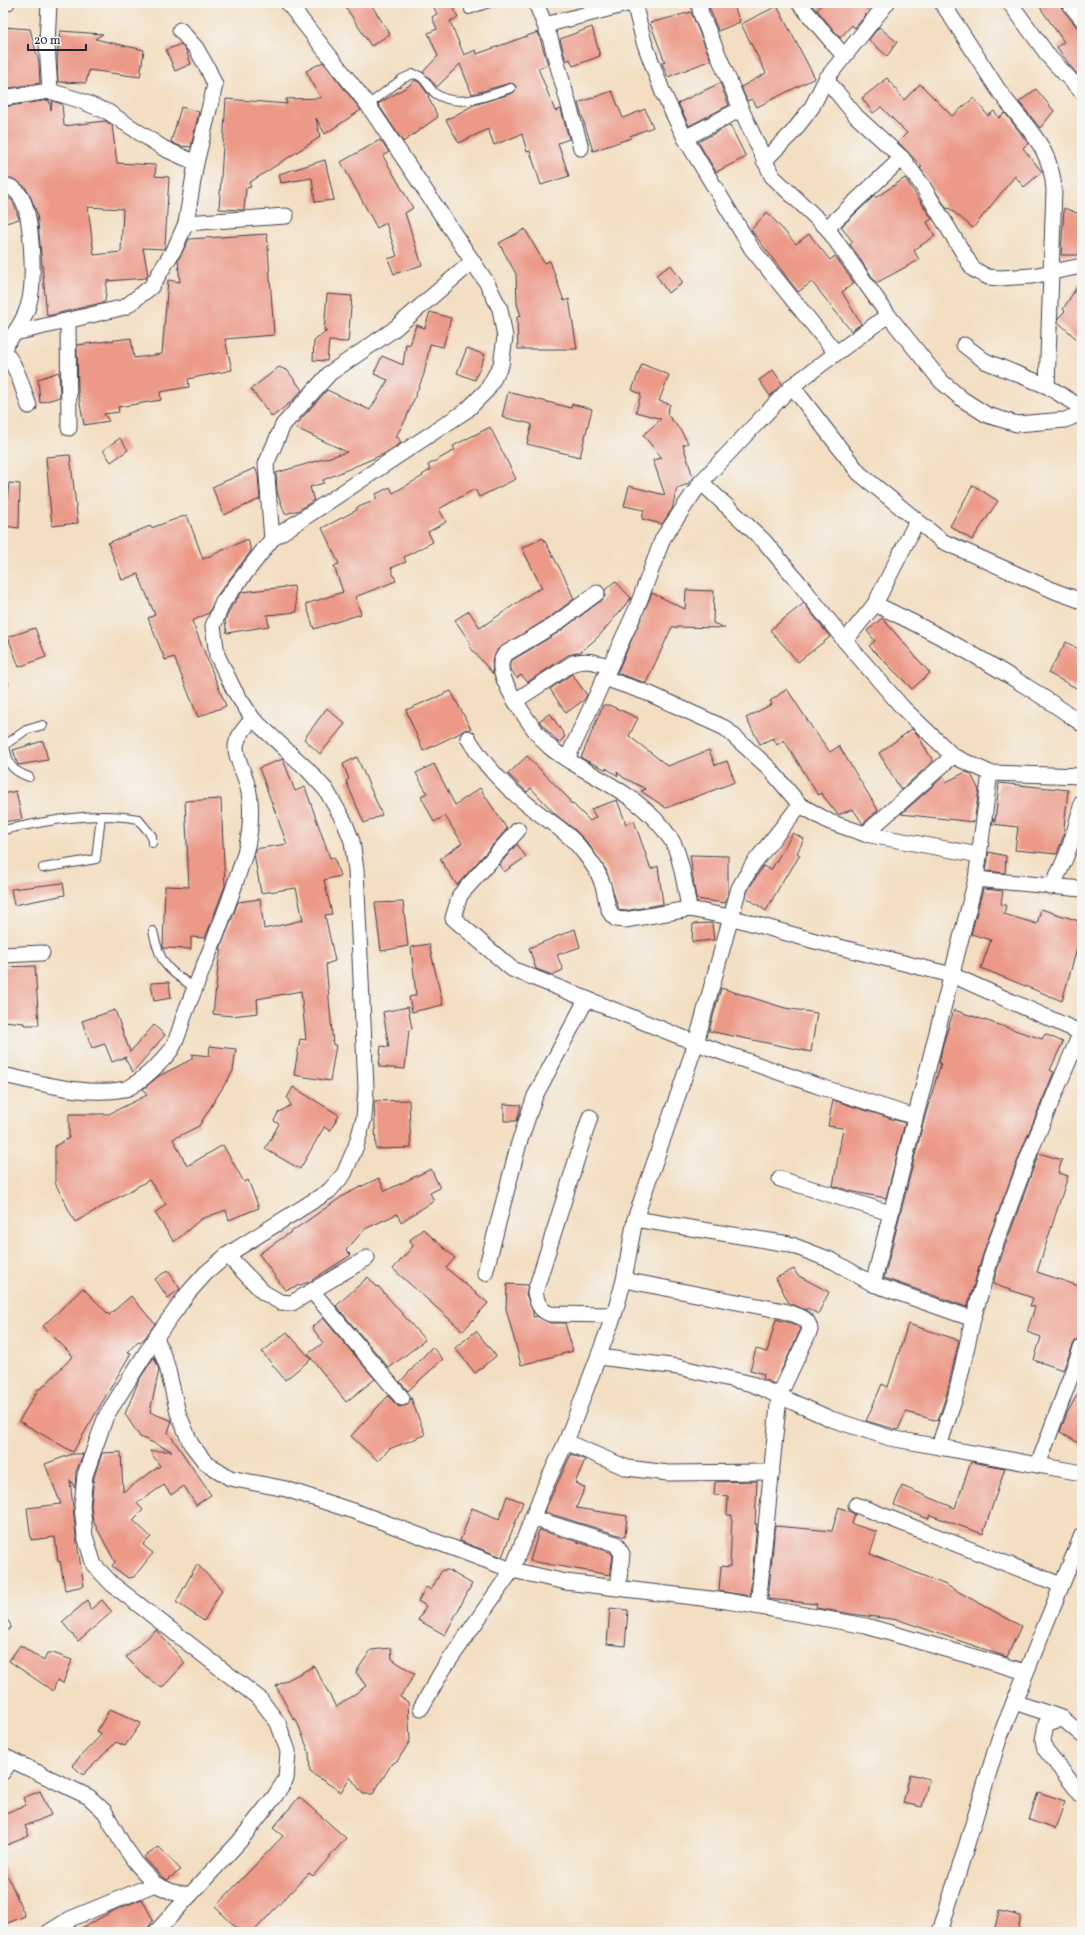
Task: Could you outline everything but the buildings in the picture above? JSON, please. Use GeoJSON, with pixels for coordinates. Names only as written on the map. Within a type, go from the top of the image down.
{"type":"FeatureCollection","features":[{"type":"Feature","properties":{"kind":"street"},"geometry":{"type":"LineString","coordinates":[[49,3],[47,44],[50,91]]}},
{"type":"Feature","properties":{"kind":"street"},"geometry":{"type":"LineString","coordinates":[[156,1932],[239,1842],[275,1796],[286,1779],[288,1751],[278,1723],[260,1699],[112,1584],[94,1565],[85,1536],[82,1505],[85,1475],[106,1416],[156,1337],[188,1293],[206,1274],[228,1255],[329,1191],[344,1174],[356,1146],[364,1118],[366,1088],[356,870],[352,841],[344,821],[326,790],[307,769],[253,719],[234,690],[217,655],[213,626],[223,602],[272,539],[467,410],[487,390],[500,365],[505,337],[500,309],[487,283],[368,105],[288,3]]}},
{"type":"Feature","properties":{"kind":"street"},"geometry":{"type":"LineString","coordinates":[[536,3],[545,25],[581,148]]}},
{"type":"Feature","properties":{"kind":"street"},"geometry":{"type":"LineString","coordinates":[[545,25],[632,3],[644,42],[663,93],[685,138],[752,249],[836,353]]}},
{"type":"Feature","properties":{"kind":"street"},"geometry":{"type":"LineString","coordinates":[[699,3],[701,14],[741,109],[772,176],[826,228],[888,316],[920,358],[941,381],[962,400],[987,414],[1017,424],[1065,420],[1082,413]]}},
{"type":"Feature","properties":{"kind":"street"},"geometry":{"type":"LineString","coordinates":[[799,3],[844,56]]}},
{"type":"Feature","properties":{"kind":"street"},"geometry":{"type":"LineString","coordinates":[[764,161],[793,132],[812,107],[826,79],[887,3]]}},
{"type":"Feature","properties":{"kind":"street"},"geometry":{"type":"LineString","coordinates":[[942,3],[998,89],[1038,141],[1049,159],[1054,190],[1047,386]]}},
{"type":"Feature","properties":{"kind":"street"},"geometry":{"type":"LineString","coordinates":[[1010,3],[1050,58],[1082,92]]}},
{"type":"Feature","properties":{"kind":"street"},"geometry":{"type":"LineString","coordinates":[[1069,3],[1082,19]]}},
{"type":"Feature","properties":{"kind":"street"},"geometry":{"type":"LineString","coordinates":[[15,333],[125,307],[151,287],[175,248],[186,223],[196,163],[215,85],[196,48],[180,30]]}},
{"type":"Feature","properties":{"kind":"street"},"geometry":{"type":"LineString","coordinates":[[826,79],[856,116],[902,158],[922,184],[973,269],[988,277],[1000,278],[1032,276],[1082,266]]}},
{"type":"Feature","properties":{"kind":"street"},"geometry":{"type":"LineString","coordinates":[[3,98],[50,91],[79,100],[108,112],[163,148],[196,163]]}},
{"type":"Feature","properties":{"kind":"street"},"geometry":{"type":"LineString","coordinates":[[685,138],[741,109]]}},
{"type":"Feature","properties":{"kind":"street"},"geometry":{"type":"LineString","coordinates":[[826,228],[902,158]]}},
{"type":"Feature","properties":{"kind":"street"},"geometry":{"type":"LineString","coordinates":[[3,184],[16,191],[23,200],[29,227],[32,269],[29,302],[15,333],[3,349],[19,375],[30,406]]}},
{"type":"Feature","properties":{"kind":"street"},"geometry":{"type":"LineString","coordinates":[[186,223],[286,216]]}},
{"type":"Feature","properties":{"kind":"street"},"geometry":{"type":"LineString","coordinates":[[272,539],[266,464],[283,425],[330,373],[393,330],[472,262]]}},
{"type":"Feature","properties":{"kind":"street"},"geometry":{"type":"LineString","coordinates":[[567,759],[636,610],[663,538],[701,482],[792,386],[888,316]]}},
{"type":"Feature","properties":{"kind":"street"},"geometry":{"type":"LineString","coordinates":[[68,321],[69,428]]}},
{"type":"Feature","properties":{"kind":"street"},"geometry":{"type":"LineString","coordinates":[[964,345],[985,361],[1047,386],[1082,408]]}},
{"type":"Feature","properties":{"kind":"street"},"geometry":{"type":"LineString","coordinates":[[792,386],[859,473],[942,541],[1082,601]]}},
{"type":"Feature","properties":{"kind":"street"},"geometry":{"type":"LineString","coordinates":[[701,482],[764,541],[845,641],[903,708],[953,756],[990,773],[1082,776]]}},
{"type":"Feature","properties":{"kind":"street"},"geometry":{"type":"LineString","coordinates":[[845,641],[875,604],[918,521]]}},
{"type":"Feature","properties":{"kind":"street"},"geometry":{"type":"LineString","coordinates":[[597,593],[554,625],[505,654],[502,659],[501,670],[516,701],[543,741],[567,759],[625,793],[649,813],[673,842],[683,875],[689,909]]}},
{"type":"Feature","properties":{"kind":"street"},"geometry":{"type":"LineString","coordinates":[[875,604],[970,652],[1057,706],[1082,724]]}},
{"type":"Feature","properties":{"kind":"street"},"geometry":{"type":"LineString","coordinates":[[516,701],[572,664],[588,660],[606,672],[724,728],[769,768],[800,805],[830,822],[865,834],[980,854]]}},
{"type":"Feature","properties":{"kind":"street"},"geometry":{"type":"LineString","coordinates":[[3,1075],[72,1089],[94,1091],[127,1089],[151,1072],[171,1050],[228,905],[244,859],[250,828],[251,806],[248,785],[237,758],[236,745],[240,732],[253,719]]}},
{"type":"Feature","properties":{"kind":"street"},"geometry":{"type":"LineString","coordinates":[[468,738],[482,761],[504,784],[580,847],[593,865],[602,883],[612,916],[620,920],[689,909],[730,917],[815,941],[952,975],[1082,1032],[1027,1159],[993,1250],[973,1319],[956,1395],[939,1446]]}},
{"type":"Feature","properties":{"kind":"street"},"geometry":{"type":"LineString","coordinates":[[865,834],[953,756]]}},
{"type":"Feature","properties":{"kind":"street"},"geometry":{"type":"LineString","coordinates":[[873,1284],[976,879],[990,773]]}},
{"type":"Feature","properties":{"kind":"street"},"geometry":{"type":"LineString","coordinates":[[1051,887],[1063,866],[1070,849],[1076,832],[1082,802]]}},
{"type":"Feature","properties":{"kind":"street"},"geometry":{"type":"LineString","coordinates":[[421,1708],[442,1671],[512,1570],[532,1518],[566,1442],[614,1315],[624,1280],[636,1219],[696,1043],[739,888],[753,864],[800,805]]}},
{"type":"Feature","properties":{"kind":"street"},"geometry":{"type":"LineString","coordinates":[[518,830],[460,895],[453,918],[512,969],[696,1043],[818,1086],[915,1117]]}},
{"type":"Feature","properties":{"kind":"street"},"geometry":{"type":"LineString","coordinates":[[976,879],[1082,889]]}},
{"type":"Feature","properties":{"kind":"street"},"geometry":{"type":"LineString","coordinates":[[3,955],[42,953]]}},
{"type":"Feature","properties":{"kind":"street"},"geometry":{"type":"LineString","coordinates":[[484,1273],[519,1143],[536,1096],[586,1000]]}},
{"type":"Feature","properties":{"kind":"street"},"geometry":{"type":"LineString","coordinates":[[590,1117],[535,1292],[537,1302],[544,1312],[550,1314],[614,1315]]}},
{"type":"Feature","properties":{"kind":"street"},"geometry":{"type":"LineString","coordinates":[[780,1179],[890,1213]]}},
{"type":"Feature","properties":{"kind":"street"},"geometry":{"type":"LineString","coordinates":[[636,1219],[789,1244],[833,1261],[873,1284],[973,1319]]}},
{"type":"Feature","properties":{"kind":"street"},"geometry":{"type":"LineString","coordinates":[[228,1255],[262,1292],[280,1302],[292,1303],[367,1258]]}},
{"type":"Feature","properties":{"kind":"street"},"geometry":{"type":"LineString","coordinates":[[624,1280],[784,1311],[806,1319],[809,1323],[810,1330],[779,1396],[758,1606]]}},
{"type":"Feature","properties":{"kind":"street"},"geometry":{"type":"LineString","coordinates":[[312,1291],[402,1398]]}},
{"type":"Feature","properties":{"kind":"street"},"geometry":{"type":"LineString","coordinates":[[156,1337],[167,1366],[178,1413],[191,1444],[205,1462],[230,1478],[286,1489],[359,1513],[512,1570],[566,1582],[726,1601],[866,1626],[1026,1672]]}},
{"type":"Feature","properties":{"kind":"street"},"geometry":{"type":"LineString","coordinates":[[1038,1465],[1082,1346]]}},
{"type":"Feature","properties":{"kind":"street"},"geometry":{"type":"LineString","coordinates":[[599,1357],[678,1367],[752,1384],[831,1418],[882,1435],[1082,1473]]}},
{"type":"Feature","properties":{"kind":"street"},"geometry":{"type":"LineString","coordinates":[[566,1442],[627,1468],[668,1473],[772,1472]]}},
{"type":"Feature","properties":{"kind":"street"},"geometry":{"type":"LineString","coordinates":[[856,1505],[1061,1586]]}},
{"type":"Feature","properties":{"kind":"street"},"geometry":{"type":"LineString","coordinates":[[532,1518],[616,1544],[622,1554],[618,1588]]}},
{"type":"Feature","properties":{"kind":"street"},"geometry":{"type":"LineString","coordinates":[[940,1932],[999,1739],[1082,1535]]}},
{"type":"Feature","properties":{"kind":"street"},"geometry":{"type":"LineString","coordinates":[[1014,1702],[1062,1718],[1082,1735]]}},
{"type":"Feature","properties":{"kind":"street"},"geometry":{"type":"LineString","coordinates":[[1062,1718],[1046,1724],[1043,1740],[1045,1750],[1082,1796]]}},
{"type":"Feature","properties":{"kind":"street"},"geometry":{"type":"LineString","coordinates":[[3,1772],[7,1758],[89,1797],[105,1812],[122,1843],[136,1863],[155,1884],[172,1892],[190,1896]]}},
{"type":"Feature","properties":{"kind":"street"},"geometry":{"type":"LineString","coordinates":[[49,1932],[70,1919],[155,1884]]}},
{"type":"Feature","properties":{"kind":"lane"},"geometry":{"type":"LineString","coordinates":[[469,10],[489,3]]}},
{"type":"Feature","properties":{"kind":"lane"},"geometry":{"type":"LineString","coordinates":[[368,105],[407,75],[413,74],[425,79],[437,94],[464,101],[480,98],[512,88]]}},
{"type":"Feature","properties":{"kind":"lane"},"geometry":{"type":"LineString","coordinates":[[29,777],[13,770],[5,760],[5,745],[10,739],[32,727],[43,724]]}},
{"type":"Feature","properties":{"kind":"lane"},"geometry":{"type":"LineString","coordinates":[[3,830],[58,819],[101,816],[138,819],[152,836],[152,843]]}},
{"type":"Feature","properties":{"kind":"lane"},"geometry":{"type":"LineString","coordinates":[[43,868],[96,859],[101,816]]}},
{"type":"Feature","properties":{"kind":"lane"},"geometry":{"type":"LineString","coordinates":[[152,931],[158,953],[164,963],[171,972],[195,988]]}}]}
